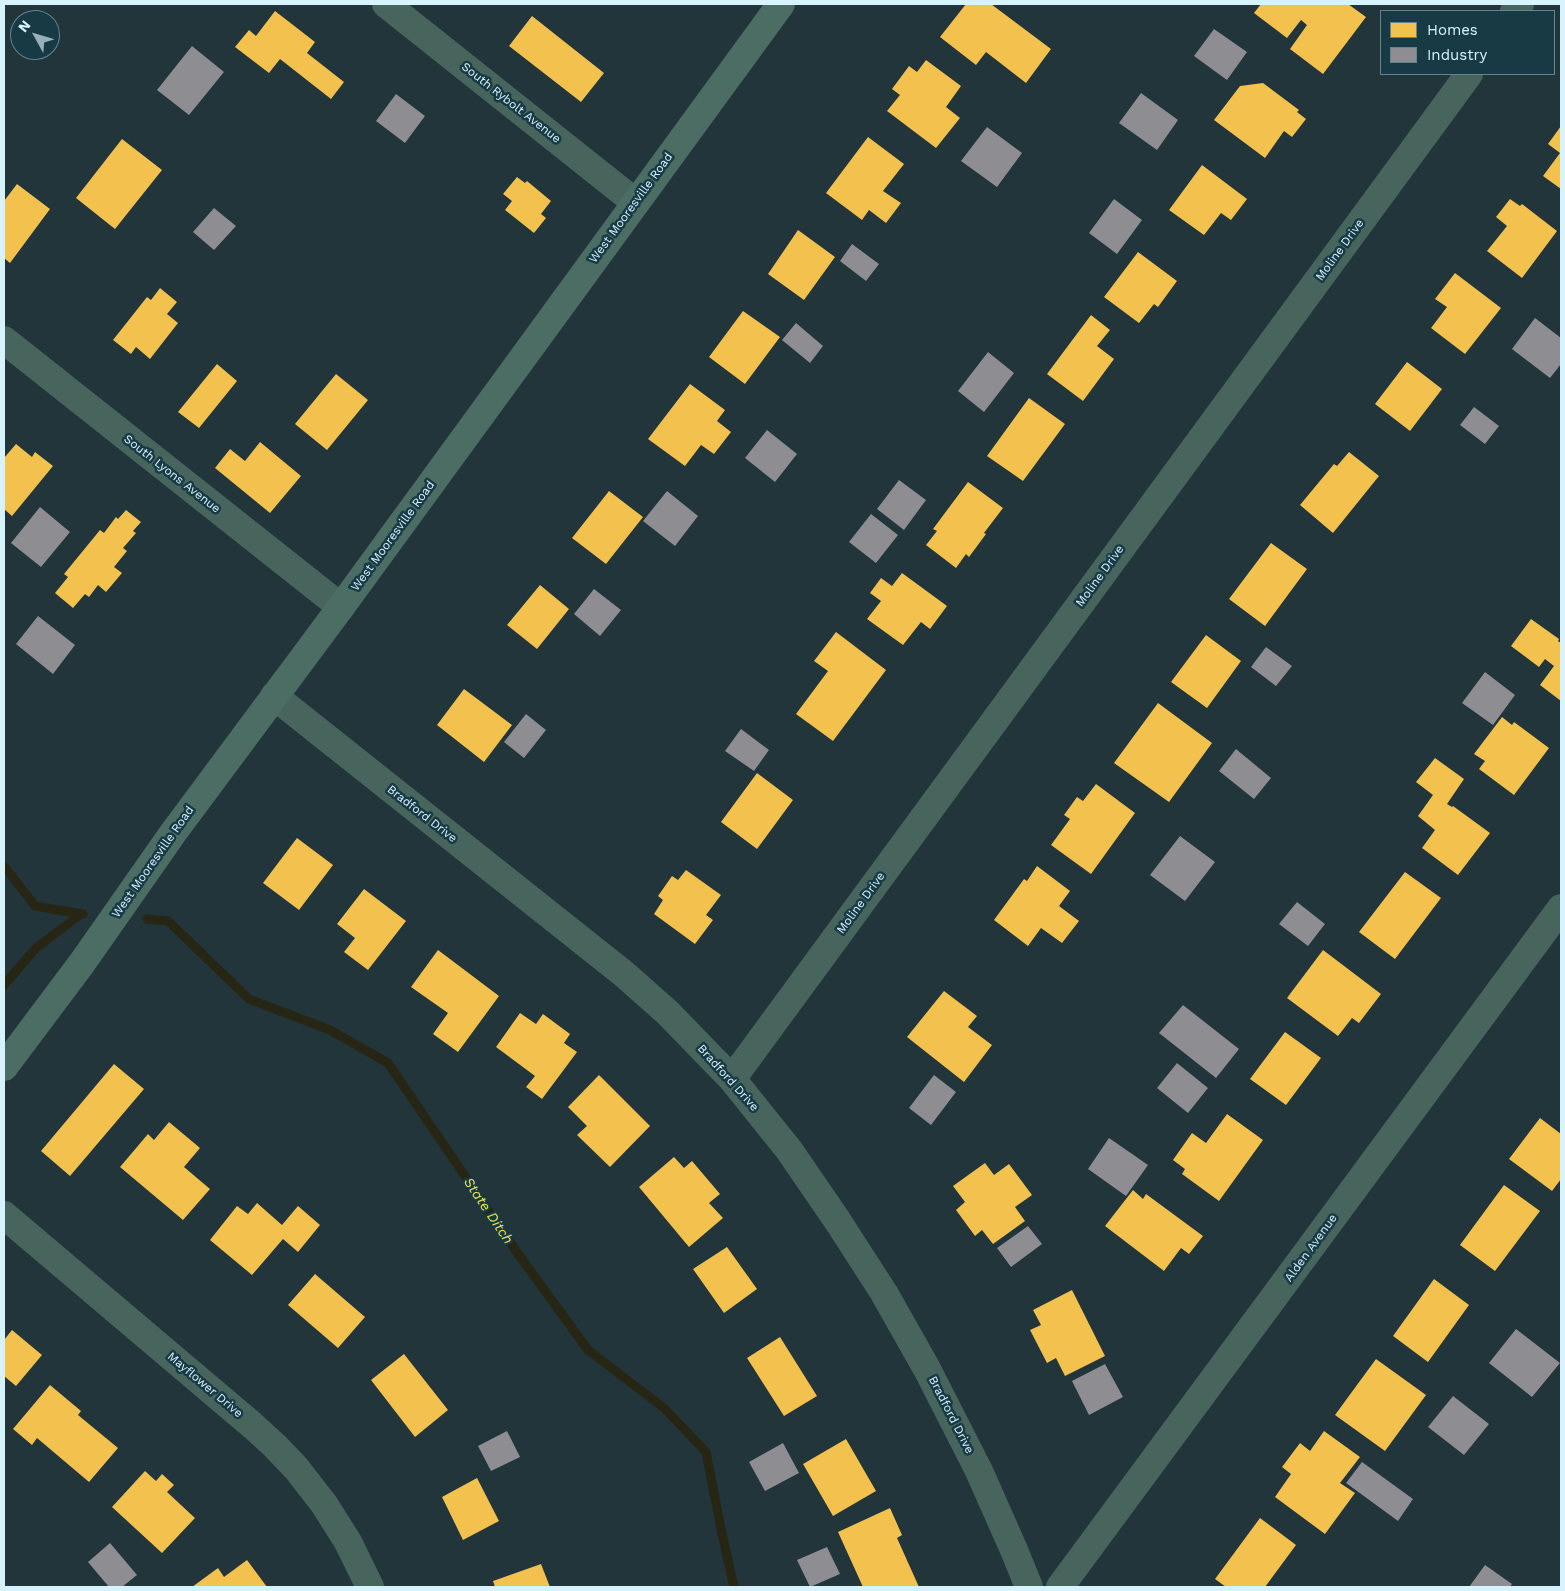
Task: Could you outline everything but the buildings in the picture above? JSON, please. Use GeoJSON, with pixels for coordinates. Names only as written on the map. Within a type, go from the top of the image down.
{"type":"FeatureCollection","features":[{"type":"Feature","properties":{"kind":"main road","name":"West Mooresville Road"},"geometry":{"type":"LineString","coordinates":[[4,1067],[82,963],[174,833],[781,4]]}},
{"type":"Feature","properties":{"kind":"street","name":"South Rybolt Avenue"},"geometry":{"type":"LineString","coordinates":[[386,4],[635,202]]}},
{"type":"Feature","properties":{"kind":"street","name":"Moline Drive"},"geometry":{"type":"LineString","coordinates":[[732,1079],[1468,75]]}},
{"type":"Feature","properties":{"kind":"street","name":"South Lyons Avenue"},"geometry":{"type":"LineString","coordinates":[[4,340],[340,607]]}},
{"type":"Feature","properties":{"kind":"street","name":"Bradford Drive"},"geometry":{"type":"LineString","coordinates":[[274,696],[624,974],[668,1013],[732,1079],[789,1150],[884,1293],[931,1376],[979,1471],[1029,1587]]}},
{"type":"Feature","properties":{"kind":"street","name":"Alden Avenue"},"geometry":{"type":"LineString","coordinates":[[1060,1587],[1561,908]]}},
{"type":"Feature","properties":{"kind":"street","name":"Mayflower Drive"},"geometry":{"type":"LineString","coordinates":[[4,1215],[252,1425],[280,1451],[314,1490],[332,1516],[348,1542],[370,1587]]}},
{"type":"Feature","properties":{"kind":"waterway","name":"State Ditch"},"geometry":{"type":"LineString","coordinates":[[4,866],[35,906],[83,914]]}},
{"type":"Feature","properties":{"kind":"waterway"},"geometry":{"type":"LineString","coordinates":[[4,985],[36,948],[81,914]]}},
{"type":"Feature","properties":{"kind":"waterway","name":"State Ditch"},"geometry":{"type":"LineString","coordinates":[[147,919],[168,921],[249,999],[330,1030],[388,1063],[516,1251],[588,1350],[664,1408],[706,1452],[734,1587]]}}]}
